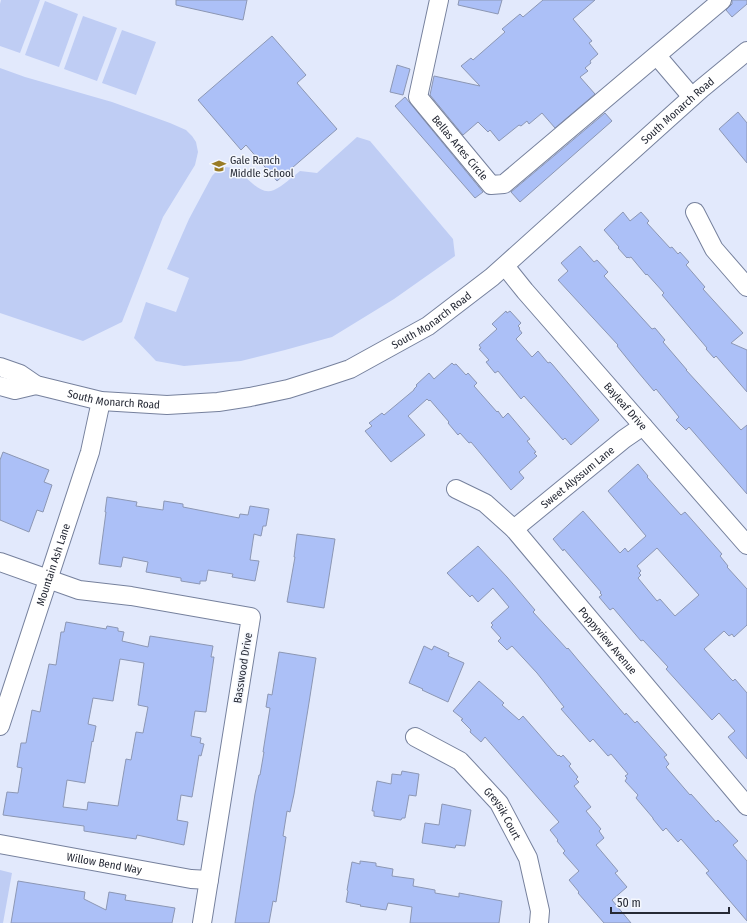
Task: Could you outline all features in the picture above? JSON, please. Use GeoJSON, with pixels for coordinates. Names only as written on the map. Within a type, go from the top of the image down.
{"type":"FeatureCollection","features":[{"type":"Feature","properties":{"kind":"street","name":"Bellas Artes Circle"},"geometry":{"type":"LineString","coordinates":[[439,0],[418,97],[491,185],[504,184],[722,0]]}},
{"type":"Feature","properties":{"kind":"street","name":"South Monarch Road"},"geometry":{"type":"LineString","coordinates":[[0,367],[20,374],[36,385],[101,401],[167,405],[218,402],[250,397],[288,389],[350,368],[428,326],[505,266],[692,97],[747,51]]}},
{"type":"Feature","properties":{"kind":"street"},"geometry":{"type":"LineString","coordinates":[[656,56],[692,97]]}},
{"type":"Feature","properties":{"kind":"street"},"geometry":{"type":"LineString","coordinates":[[695,212],[714,249],[747,287]]}},
{"type":"Feature","properties":{"kind":"street","name":"Bayleaf Drive"},"geometry":{"type":"LineString","coordinates":[[505,266],[642,426],[747,545]]}},
{"type":"Feature","properties":{"kind":"street","name":"South Monarch Road"},"geometry":{"type":"LineString","coordinates":[[0,386],[15,390],[36,385]]}},
{"type":"Feature","properties":{"kind":"street","name":"Mountain Ash Lane"},"geometry":{"type":"LineString","coordinates":[[0,726],[90,452],[101,401]]}},
{"type":"Feature","properties":{"kind":"street","name":"Sweet Alyssum Lane"},"geometry":{"type":"LineString","coordinates":[[514,529],[642,426]]}},
{"type":"Feature","properties":{"kind":"street","name":"Poppyview Avenue"},"geometry":{"type":"LineString","coordinates":[[456,489],[485,503],[514,529],[747,806]]}},
{"type":"Feature","properties":{"kind":"street"},"geometry":{"type":"LineString","coordinates":[[0,562],[49,578]]}},
{"type":"Feature","properties":{"kind":"street","name":"Basswood Drive"},"geometry":{"type":"LineString","coordinates":[[49,578],[79,590],[131,596],[251,617],[202,923]]}},
{"type":"Feature","properties":{"kind":"street","name":"Greysik Court"},"geometry":{"type":"LineString","coordinates":[[415,737],[460,761],[499,803],[528,858],[540,911],[539,923]]}},
{"type":"Feature","properties":{"kind":"street","name":"Willow Bend Way"},"geometry":{"type":"LineString","coordinates":[[0,844],[191,879],[209,880]]}},
{"type":"Feature","properties":{"kind":"shaded area"},"geometry":{"type":"Polygon","coordinates":[[[1,0],[40,0],[20,53],[0,46],[1,0]]]}},
{"type":"Feature","properties":{"kind":"shaded area"},"geometry":{"type":"Polygon","coordinates":[[[45,1],[78,14],[59,67],[25,55],[45,1]]]}},
{"type":"Feature","properties":{"kind":"shaded area"},"geometry":{"type":"Polygon","coordinates":[[[83,16],[117,28],[97,81],[64,69],[83,16]]]}},
{"type":"Feature","properties":{"kind":"shaded area"},"geometry":{"type":"Polygon","coordinates":[[[122,30],[156,42],[136,95],[102,83],[122,30]]]}},
{"type":"Feature","properties":{"kind":"shaded area"},"geometry":{"type":"Polygon","coordinates":[[[0,68],[25,77],[112,102],[170,123],[186,130],[196,142],[198,152],[195,165],[163,217],[122,322],[83,341],[0,313],[0,68]]]}},
{"type":"Feature","properties":{"kind":"shaded area"},"geometry":{"type":"Polygon","coordinates":[[[357,137],[370,141],[453,239],[455,256],[394,299],[332,337],[241,361],[184,366],[156,361],[134,338],[146,302],[176,312],[189,278],[167,269],[189,219],[212,176],[221,169],[229,167],[237,170],[258,188],[266,191],[274,190],[300,171],[317,173],[357,137]]]}},
{"type":"Feature","properties":{"kind":"shaded area"},"geometry":{"type":"Polygon","coordinates":[[[0,870],[12,873],[3,923],[0,923],[0,870]]]}},
{"type":"Feature","properties":{"kind":"building"},"geometry":{"type":"Polygon","coordinates":[[[176,0],[247,0],[243,20],[176,5],[176,0]]]}},
{"type":"Feature","properties":{"kind":"building"},"geometry":{"type":"Polygon","coordinates":[[[459,0],[502,0],[498,14],[458,5],[459,0]]]}},
{"type":"Feature","properties":{"kind":"building"},"geometry":{"type":"Polygon","coordinates":[[[543,0],[595,0],[573,19],[592,41],[589,43],[598,54],[585,68],[588,71],[580,77],[595,94],[555,128],[542,113],[529,124],[527,121],[521,126],[519,125],[499,141],[490,130],[488,132],[478,122],[463,135],[430,95],[434,76],[480,86],[461,66],[471,58],[473,60],[505,32],[502,29],[520,14],[523,17],[543,0]]]}},
{"type":"Feature","properties":{"kind":"building"},"geometry":{"type":"Polygon","coordinates":[[[732,0],[747,0],[747,4],[732,17],[726,10],[732,4],[732,0]]]}},
{"type":"Feature","properties":{"kind":"building"},"geometry":{"type":"Polygon","coordinates":[[[272,36],[306,75],[297,83],[337,129],[277,181],[246,145],[241,150],[198,100],[272,36]]]}},
{"type":"Feature","properties":{"kind":"building"},"geometry":{"type":"Polygon","coordinates":[[[397,65],[410,69],[403,95],[390,92],[397,65]]]}},
{"type":"Feature","properties":{"kind":"building"},"geometry":{"type":"Polygon","coordinates":[[[405,97],[483,192],[475,198],[395,106],[405,97]]]}},
{"type":"Feature","properties":{"kind":"building"},"geometry":{"type":"Polygon","coordinates":[[[738,112],[747,123],[747,163],[719,129],[738,112]]]}},
{"type":"Feature","properties":{"kind":"building"},"geometry":{"type":"Polygon","coordinates":[[[605,113],[612,121],[520,202],[511,192],[605,113]]]}},
{"type":"Feature","properties":{"kind":"building"},"geometry":{"type":"Polygon","coordinates":[[[623,212],[630,221],[641,212],[649,221],[647,223],[670,248],[672,247],[678,254],[680,252],[689,262],[686,265],[705,287],[703,289],[743,333],[731,343],[747,350],[747,392],[716,356],[714,358],[706,349],[707,348],[662,295],[664,293],[631,257],[627,258],[604,230],[623,212]]]}},
{"type":"Feature","properties":{"kind":"building"},"geometry":{"type":"Polygon","coordinates":[[[580,246],[594,262],[597,260],[608,272],[604,276],[652,329],[655,328],[665,340],[663,342],[686,370],[741,430],[747,425],[747,494],[689,427],[686,430],[676,420],[679,417],[656,389],[654,391],[617,346],[618,345],[558,280],[568,271],[561,263],[580,246]]]}},
{"type":"Feature","properties":{"kind":"building"},"geometry":{"type":"Polygon","coordinates":[[[506,311],[507,313],[510,311],[521,323],[518,326],[522,333],[516,339],[532,357],[538,351],[548,363],[550,362],[599,420],[571,445],[565,438],[563,440],[524,396],[521,399],[498,371],[495,373],[486,362],[489,360],[479,349],[481,348],[479,345],[497,329],[492,324],[506,311]]]}},
{"type":"Feature","properties":{"kind":"building"},"geometry":{"type":"Polygon","coordinates":[[[452,363],[454,365],[456,364],[466,375],[468,373],[477,383],[474,386],[497,412],[498,411],[503,418],[508,413],[530,439],[527,441],[536,452],[534,453],[537,456],[519,472],[524,478],[511,490],[471,442],[469,443],[460,433],[458,435],[430,400],[429,401],[427,399],[408,416],[425,435],[391,462],[365,431],[372,426],[369,423],[382,413],[384,415],[414,390],[417,386],[416,385],[429,373],[434,379],[452,363]]]}},
{"type":"Feature","properties":{"kind":"building"},"geometry":{"type":"Polygon","coordinates":[[[3,452],[49,470],[44,482],[52,485],[43,512],[37,510],[29,532],[0,520],[0,460],[3,452]]]}},
{"type":"Feature","properties":{"kind":"building"},"geometry":{"type":"Polygon","coordinates":[[[638,464],[648,476],[647,477],[681,515],[685,512],[722,554],[720,556],[728,566],[727,567],[747,589],[747,625],[734,637],[732,634],[729,636],[724,631],[704,649],[730,678],[733,681],[735,679],[747,693],[747,759],[728,737],[735,731],[719,713],[712,720],[666,669],[668,667],[643,640],[641,641],[613,608],[610,610],[599,597],[602,595],[600,593],[601,592],[564,549],[563,551],[553,539],[583,511],[620,553],[625,548],[628,552],[646,536],[608,491],[638,464]],[[657,548],[637,566],[641,571],[639,573],[641,575],[638,578],[657,601],[660,599],[675,616],[699,595],[657,548]]]}},
{"type":"Feature","properties":{"kind":"building"},"geometry":{"type":"Polygon","coordinates":[[[107,497],[137,502],[136,506],[163,510],[164,501],[183,504],[183,507],[239,518],[240,514],[248,515],[250,506],[269,509],[266,526],[263,526],[261,536],[254,534],[250,560],[259,561],[255,581],[232,577],[233,574],[208,570],[206,581],[200,581],[200,584],[181,581],[181,578],[146,572],[148,562],[123,557],[121,567],[99,564],[107,497]]]}},
{"type":"Feature","properties":{"kind":"building"},"geometry":{"type":"Polygon","coordinates":[[[297,534],[335,539],[324,608],[287,602],[295,557],[297,534]]]}},
{"type":"Feature","properties":{"kind":"building"},"geometry":{"type":"Polygon","coordinates":[[[478,546],[535,610],[533,612],[567,649],[568,648],[625,715],[626,713],[635,723],[637,721],[667,755],[664,757],[669,764],[666,767],[690,795],[691,794],[716,822],[718,820],[738,841],[733,845],[747,861],[747,921],[706,873],[709,871],[681,839],[678,842],[666,828],[663,831],[653,819],[636,798],[638,795],[625,781],[627,778],[625,776],[628,774],[611,754],[608,756],[593,739],[590,742],[561,709],[564,707],[537,673],[512,646],[507,650],[498,641],[501,638],[491,627],[493,625],[491,623],[509,607],[493,588],[478,602],[472,595],[470,597],[447,573],[478,546]]]}},
{"type":"Feature","properties":{"kind":"building"},"geometry":{"type":"Polygon","coordinates":[[[66,622],[106,629],[107,626],[118,628],[118,631],[124,632],[122,641],[148,647],[150,636],[213,646],[211,657],[214,657],[206,712],[195,711],[191,736],[201,738],[200,743],[204,744],[201,756],[199,755],[192,797],[181,795],[177,820],[188,822],[184,845],[137,835],[136,839],[84,831],[84,826],[3,815],[7,792],[18,793],[22,768],[17,767],[21,743],[26,743],[32,710],[40,712],[49,664],[56,665],[61,632],[64,632],[66,622]],[[120,659],[113,701],[93,698],[88,724],[96,726],[85,783],[67,780],[63,807],[87,810],[88,802],[118,806],[126,759],[131,760],[136,732],[143,733],[148,707],[138,705],[144,663],[120,659]]]}},
{"type":"Feature","properties":{"kind":"building"},"geometry":{"type":"Polygon","coordinates":[[[424,646],[432,650],[434,646],[449,653],[448,656],[464,663],[448,702],[409,683],[424,646]]]}},
{"type":"Feature","properties":{"kind":"building"},"geometry":{"type":"Polygon","coordinates":[[[279,652],[316,658],[308,709],[294,794],[290,812],[287,811],[283,836],[286,837],[276,902],[273,901],[269,923],[235,923],[255,794],[264,752],[270,708],[266,707],[268,694],[272,695],[279,652]]]}},
{"type":"Feature","properties":{"kind":"building"},"geometry":{"type":"Polygon","coordinates":[[[479,681],[504,703],[502,705],[519,720],[523,716],[558,756],[559,755],[561,757],[563,755],[571,764],[569,766],[578,777],[576,779],[579,782],[574,786],[591,807],[586,811],[601,829],[599,831],[604,838],[596,845],[618,871],[615,873],[627,887],[612,900],[631,923],[604,923],[578,893],[579,892],[569,880],[579,871],[563,853],[565,851],[550,830],[559,822],[485,737],[481,742],[470,732],[471,730],[461,720],[463,719],[453,711],[479,681]]]}},
{"type":"Feature","properties":{"kind":"building"},"geometry":{"type":"Polygon","coordinates":[[[402,771],[419,774],[416,796],[409,795],[405,818],[402,818],[401,820],[374,816],[374,811],[372,811],[377,781],[391,784],[392,774],[401,775],[402,771]]]}},
{"type":"Feature","properties":{"kind":"building"},"geometry":{"type":"Polygon","coordinates":[[[442,804],[471,810],[465,846],[456,845],[455,848],[422,843],[425,823],[439,825],[442,804]]]}},
{"type":"Feature","properties":{"kind":"building"},"geometry":{"type":"Polygon","coordinates":[[[360,861],[376,863],[376,866],[393,869],[392,876],[414,879],[413,886],[435,890],[435,893],[459,897],[459,893],[502,901],[499,923],[410,923],[412,907],[388,903],[386,910],[346,902],[352,862],[360,864],[360,861]]]}},
{"type":"Feature","properties":{"kind":"building"},"geometry":{"type":"Polygon","coordinates":[[[18,881],[85,892],[84,899],[106,910],[109,892],[126,895],[125,900],[175,908],[172,923],[11,923],[18,881]]]}},
{"type":"Feature","properties":{"kind":"place","name":"Gale Ranch Middle School"},"geometry":{"type":"Point","coordinates":[219,166]}}]}
